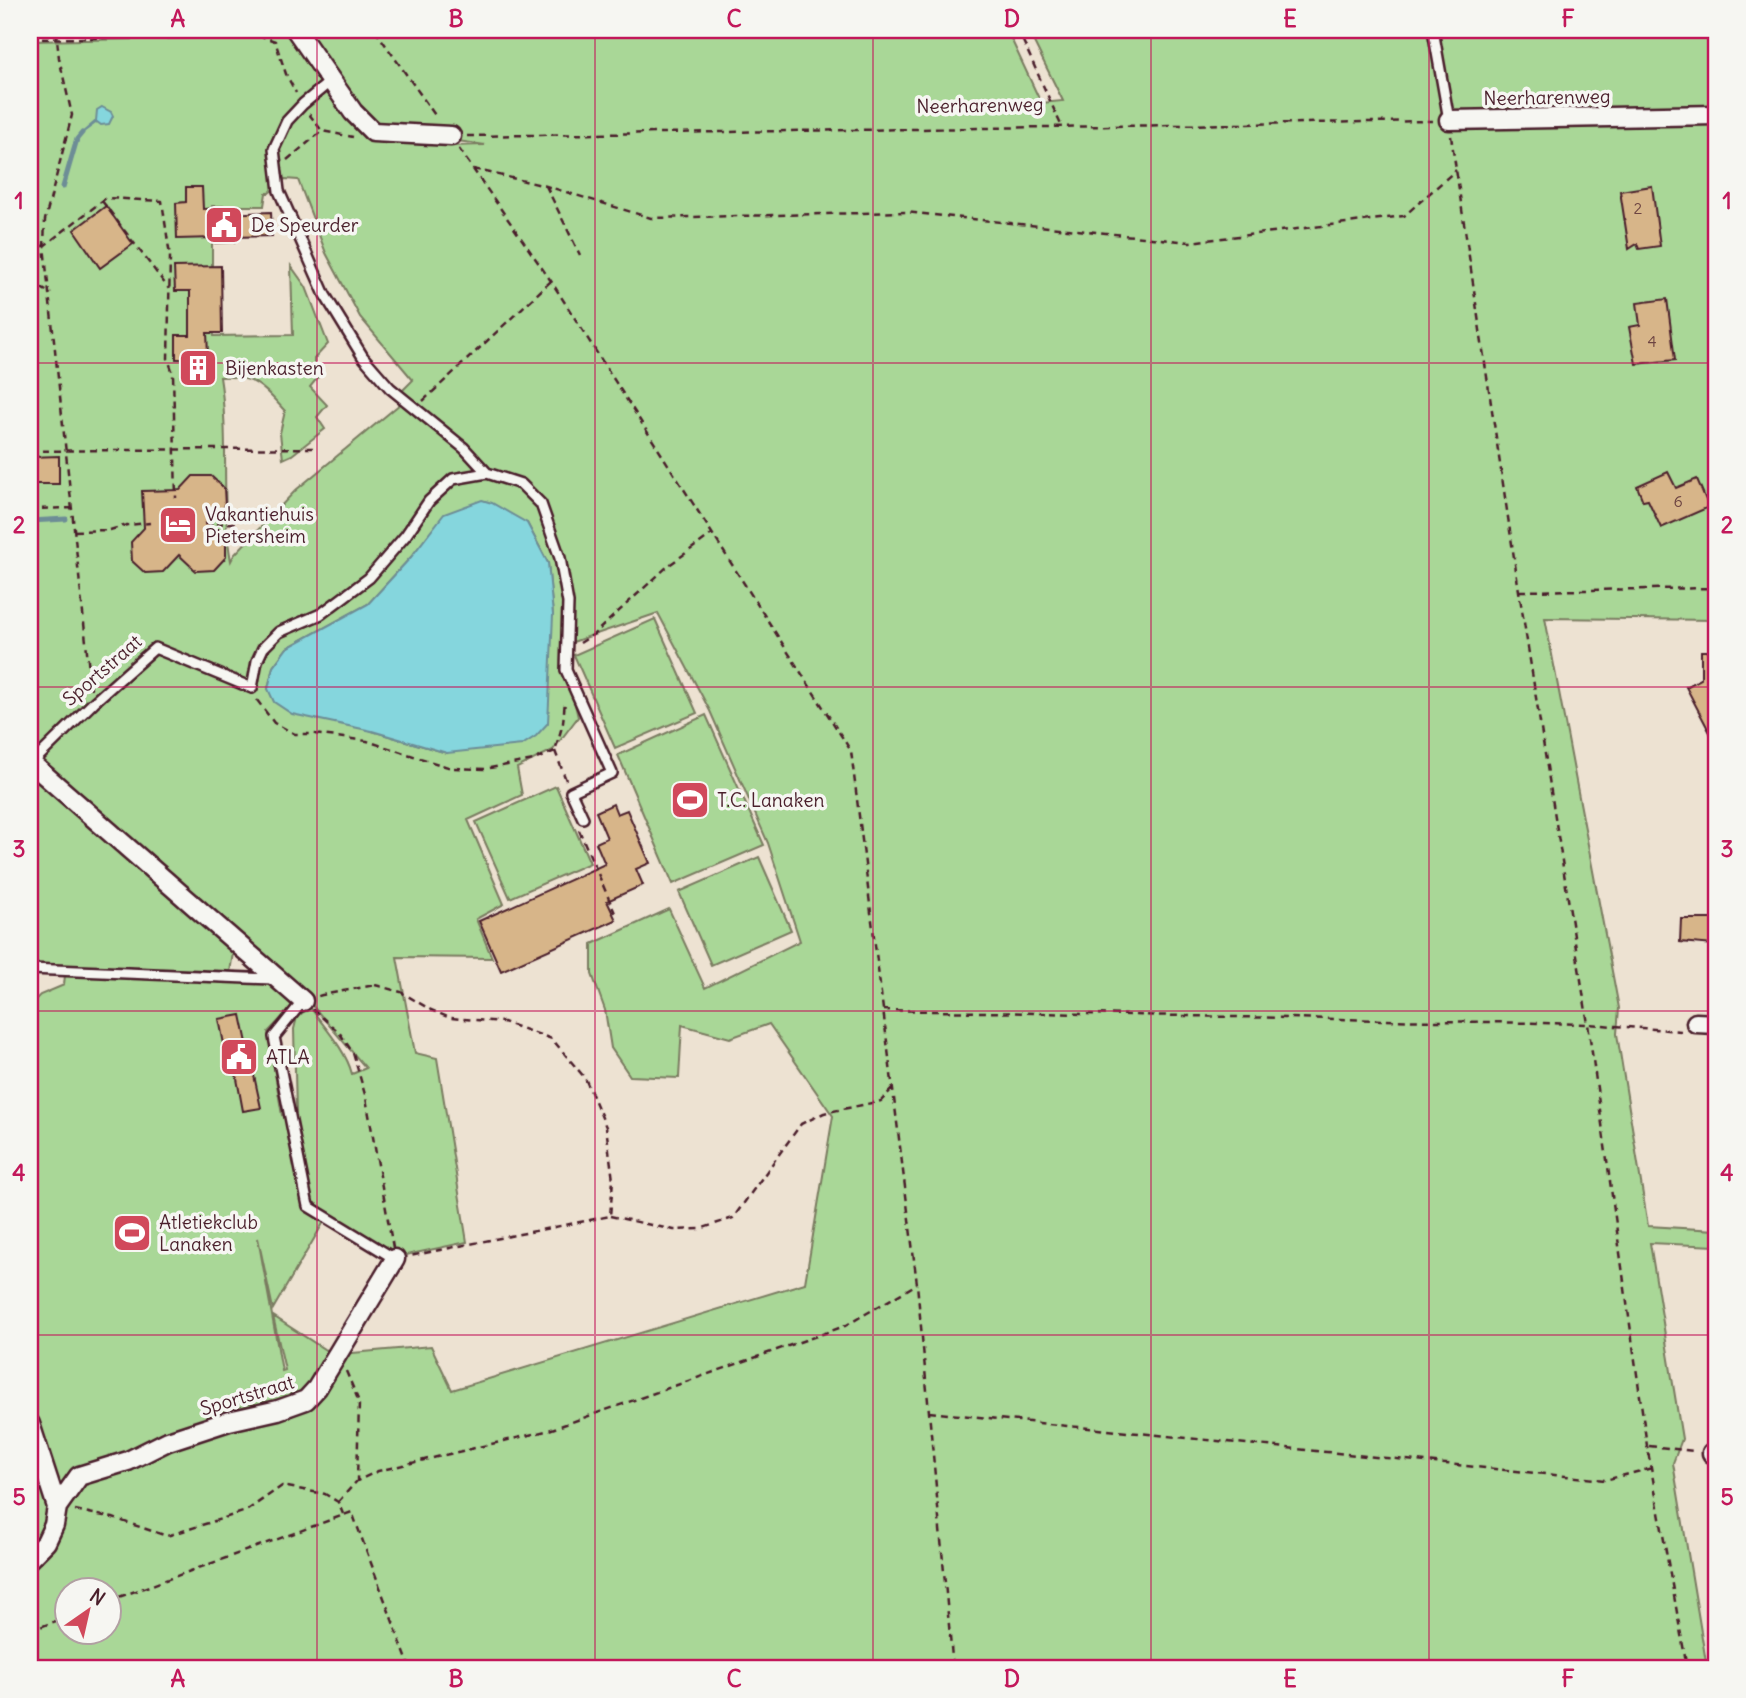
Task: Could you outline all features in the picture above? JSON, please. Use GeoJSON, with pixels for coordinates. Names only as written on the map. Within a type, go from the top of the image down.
{"type":"FeatureCollection","features":[{"type":"Feature","properties":{"kind":"street"},"geometry":{"type":"LineString","coordinates":[[296,30],[353,113],[373,132],[451,136]]}},
{"type":"Feature","properties":{"kind":"street","name":"Neerharenweg"},"geometry":{"type":"LineString","coordinates":[[1449,121],[1716,114]]}},
{"type":"Feature","properties":{"kind":"street"},"geometry":{"type":"LineString","coordinates":[[31,764],[303,1001]]}},
{"type":"Feature","properties":{"kind":"street"},"geometry":{"type":"LineString","coordinates":[[1696,1023],[1716,1024]]}},
{"type":"Feature","properties":{"kind":"street","name":"Sportstraat"},"geometry":{"type":"LineString","coordinates":[[30,1558],[46,1542],[54,1525],[57,1507],[79,1476],[128,1461],[168,1441],[306,1400],[317,1388],[395,1259]]}},
{"type":"Feature","properties":{"kind":"street"},"geometry":{"type":"LineString","coordinates":[[30,1424],[57,1507]]}},
{"type":"Feature","properties":{"kind":"lane"},"geometry":{"type":"LineString","coordinates":[[1433,30],[1449,121]]}},
{"type":"Feature","properties":{"kind":"lane"},"geometry":{"type":"LineString","coordinates":[[332,80],[287,121],[274,149],[279,191],[325,295],[363,357],[390,388],[464,448],[487,473]]}},
{"type":"Feature","properties":{"kind":"lane"},"geometry":{"type":"LineString","coordinates":[[252,688],[257,661],[263,648],[279,632],[321,614],[369,578],[406,535],[429,501],[453,479],[487,473],[522,484],[541,504],[560,558],[568,603],[566,670],[612,773],[571,792],[583,818]]}},
{"type":"Feature","properties":{"kind":"lane","name":"Sportstraat"},"geometry":{"type":"LineString","coordinates":[[31,764],[94,702],[155,648],[252,688]]}},
{"type":"Feature","properties":{"kind":"lane"},"geometry":{"type":"LineString","coordinates":[[30,969],[277,979]]}},
{"type":"Feature","properties":{"kind":"lane"},"geometry":{"type":"LineString","coordinates":[[303,1001],[274,1037],[308,1206],[395,1259]]}},
{"type":"Feature","properties":{"kind":"path"},"geometry":{"type":"LineString","coordinates":[[56,30],[72,116],[46,220],[44,246],[51,294],[64,450],[94,702]]}},
{"type":"Feature","properties":{"kind":"path"},"geometry":{"type":"LineString","coordinates":[[375,30],[551,281],[851,751],[917,1284],[953,1668]]}},
{"type":"Feature","properties":{"kind":"path"},"geometry":{"type":"LineString","coordinates":[[1018,30],[1061,125]]}},
{"type":"Feature","properties":{"kind":"path"},"geometry":{"type":"LineString","coordinates":[[30,38],[269,37],[275,41],[286,74],[303,104]]}},
{"type":"Feature","properties":{"kind":"path"},"geometry":{"type":"LineString","coordinates":[[1449,121],[1519,591],[1588,1024],[1647,1446],[1687,1668]]}},
{"type":"Feature","properties":{"kind":"path","name":"Neerharenweg"},"geometry":{"type":"LineString","coordinates":[[451,136],[1449,121]]}},
{"type":"Feature","properties":{"kind":"path"},"geometry":{"type":"LineString","coordinates":[[276,169],[322,131]]}},
{"type":"Feature","properties":{"kind":"path"},"geometry":{"type":"LineString","coordinates":[[473,169],[546,186],[651,218],[906,212],[1190,242],[1404,216],[1456,170]]}},
{"type":"Feature","properties":{"kind":"path"},"geometry":{"type":"LineString","coordinates":[[546,186],[580,255]]}},
{"type":"Feature","properties":{"kind":"path"},"geometry":{"type":"LineString","coordinates":[[30,245],[44,246],[106,198],[162,201],[170,256],[168,359],[173,373],[176,498]]}},
{"type":"Feature","properties":{"kind":"path"},"geometry":{"type":"LineString","coordinates":[[102,201],[169,289]]}},
{"type":"Feature","properties":{"kind":"path"},"geometry":{"type":"LineString","coordinates":[[30,281],[51,294]]}},
{"type":"Feature","properties":{"kind":"path"},"geometry":{"type":"LineString","coordinates":[[411,407],[551,281]]}},
{"type":"Feature","properties":{"kind":"path"},"geometry":{"type":"LineString","coordinates":[[30,451],[313,449]]}},
{"type":"Feature","properties":{"kind":"path"},"geometry":{"type":"LineString","coordinates":[[30,509],[72,508]]}},
{"type":"Feature","properties":{"kind":"path"},"geometry":{"type":"LineString","coordinates":[[74,531],[110,530],[127,524],[150,523]]}},
{"type":"Feature","properties":{"kind":"path"},"geometry":{"type":"LineString","coordinates":[[204,524],[239,523]]}},
{"type":"Feature","properties":{"kind":"path"},"geometry":{"type":"LineString","coordinates":[[566,651],[594,635],[668,566],[712,534]]}},
{"type":"Feature","properties":{"kind":"path"},"geometry":{"type":"LineString","coordinates":[[1519,591],[1716,588]]}},
{"type":"Feature","properties":{"kind":"path"},"geometry":{"type":"LineString","coordinates":[[566,670],[563,723],[555,751],[571,792]]}},
{"type":"Feature","properties":{"kind":"path"},"geometry":{"type":"LineString","coordinates":[[252,688],[261,708],[274,723],[295,734],[367,741],[451,768],[485,769],[534,760],[555,751]]}},
{"type":"Feature","properties":{"kind":"path"},"geometry":{"type":"LineString","coordinates":[[583,818],[576,821],[615,913]]}},
{"type":"Feature","properties":{"kind":"path"},"geometry":{"type":"LineString","coordinates":[[303,1001],[375,985],[401,992],[450,1018],[503,1022],[552,1039],[586,1078],[606,1127],[613,1180],[610,1216]]}},
{"type":"Feature","properties":{"kind":"path"},"geometry":{"type":"LineString","coordinates":[[303,1001],[339,1032],[353,1054],[366,1098],[395,1259],[610,1216],[674,1230],[700,1229],[733,1218],[802,1124],[824,1113],[881,1101],[893,1088]]}},
{"type":"Feature","properties":{"kind":"path"},"geometry":{"type":"LineString","coordinates":[[883,1010],[1588,1024],[1692,1032],[1696,1023]]}},
{"type":"Feature","properties":{"kind":"path"},"geometry":{"type":"LineString","coordinates":[[338,1502],[357,1481],[378,1471],[546,1431],[845,1326],[917,1284]]}},
{"type":"Feature","properties":{"kind":"path"},"geometry":{"type":"LineString","coordinates":[[338,1352],[359,1402],[357,1481]]}},
{"type":"Feature","properties":{"kind":"path"},"geometry":{"type":"LineString","coordinates":[[929,1412],[1605,1480],[1652,1468]]}},
{"type":"Feature","properties":{"kind":"path"},"geometry":{"type":"LineString","coordinates":[[1647,1446],[1714,1453]]}},
{"type":"Feature","properties":{"kind":"path"},"geometry":{"type":"LineString","coordinates":[[57,1507],[113,1518],[167,1536],[246,1511],[282,1486],[325,1494],[338,1502],[343,1514]]}},
{"type":"Feature","properties":{"kind":"path"},"geometry":{"type":"LineString","coordinates":[[122,1596],[352,1512],[410,1668]]}},
{"type":"Feature","properties":{"kind":"path"},"geometry":{"type":"LineString","coordinates":[[30,1631],[52,1622]]}},
{"type":"Feature","properties":{"kind":"green space"},"geometry":{"type":"Polygon","coordinates":[[[256,30],[286,30],[372,134],[446,146],[485,145],[375,129],[302,30],[1007,30],[1041,103],[1063,101],[1028,30],[1716,30],[1716,620],[1545,618],[1619,1008],[1617,1034],[1648,1226],[1716,1230],[1716,1246],[1650,1243],[1682,1439],[1673,1463],[1707,1668],[30,1668],[30,1005],[40,995],[64,985],[65,975],[270,983],[290,997],[292,1007],[268,1032],[282,1115],[296,1113],[294,1029],[297,1017],[310,1007],[340,1048],[352,1074],[366,1068],[299,990],[102,812],[94,826],[234,947],[230,972],[122,971],[30,966],[30,41],[252,37],[256,30]],[[285,179],[266,193],[264,206],[212,206],[212,326],[214,336],[293,335],[291,266],[306,287],[328,344],[314,359],[314,368],[319,376],[310,387],[327,405],[317,417],[325,429],[283,459],[280,433],[285,411],[257,384],[242,378],[220,377],[226,516],[231,561],[296,490],[400,404],[401,392],[413,380],[360,317],[326,253],[298,180],[285,179]],[[445,514],[411,557],[368,604],[287,648],[273,667],[268,689],[372,731],[447,753],[553,615],[548,563],[527,523],[445,514]],[[658,613],[561,646],[578,717],[553,750],[517,768],[522,795],[468,820],[504,904],[476,919],[492,958],[397,957],[415,1053],[437,1058],[467,1242],[397,1257],[325,1220],[273,1309],[258,1238],[282,1371],[285,1370],[273,1316],[324,1349],[341,1354],[431,1346],[452,1390],[805,1283],[833,1116],[769,1024],[730,1038],[682,1025],[679,1078],[630,1076],[611,1048],[605,1010],[592,974],[592,944],[669,909],[705,988],[800,941],[768,843],[710,711],[658,613]]]}},
{"type":"Feature","properties":{"kind":"green space"},"geometry":{"type":"Polygon","coordinates":[[[655,619],[697,713],[615,748],[574,655],[655,619]]]}},
{"type":"Feature","properties":{"kind":"green space","name":"T.C. Lanaken"},"geometry":{"type":"Polygon","coordinates":[[[706,715],[764,845],[673,884],[618,755],[706,715]]]}},
{"type":"Feature","properties":{"kind":"green space"},"geometry":{"type":"Polygon","coordinates":[[[556,786],[590,863],[510,898],[476,822],[556,786]]]}},
{"type":"Feature","properties":{"kind":"green space"},"geometry":{"type":"Polygon","coordinates":[[[759,857],[791,930],[711,965],[679,892],[759,857]]]}},
{"type":"Feature","properties":{"kind":"water"},"geometry":{"type":"Polygon","coordinates":[[[102,107],[113,116],[109,124],[101,125],[97,122],[82,133],[96,121],[97,110],[102,107]]]}},
{"type":"Feature","properties":{"kind":"water"},"geometry":{"type":"Polygon","coordinates":[[[482,500],[527,523],[548,563],[553,615],[548,723],[536,736],[522,745],[447,753],[372,731],[292,714],[274,702],[268,689],[273,667],[287,648],[368,604],[411,557],[444,514],[482,500]]]}},
{"type":"Feature","properties":{"kind":"building"},"geometry":{"type":"Polygon","coordinates":[[[1652,186],[1660,246],[1639,249],[1637,244],[1629,249],[1620,191],[1652,186]]]}},
{"type":"Feature","properties":{"kind":"building","name":"De Speurder"},"geometry":{"type":"Polygon","coordinates":[[[186,187],[202,187],[203,209],[226,208],[226,214],[271,212],[272,236],[234,237],[234,242],[214,243],[214,238],[177,239],[176,203],[186,202],[186,187]]]}},
{"type":"Feature","properties":{"kind":"building"},"geometry":{"type":"Polygon","coordinates":[[[106,206],[133,244],[100,268],[74,230],[106,206]]]}},
{"type":"Feature","properties":{"kind":"building"},"geometry":{"type":"Polygon","coordinates":[[[221,266],[222,333],[207,333],[209,375],[187,375],[187,359],[176,359],[176,335],[190,335],[190,291],[175,291],[174,267],[221,266]]]}},
{"type":"Feature","properties":{"kind":"building"},"geometry":{"type":"Polygon","coordinates":[[[1667,299],[1675,360],[1636,364],[1629,327],[1640,325],[1637,303],[1667,299]]]}},
{"type":"Feature","properties":{"kind":"building"},"geometry":{"type":"Polygon","coordinates":[[[59,456],[59,484],[30,484],[30,457],[59,456]]]}},
{"type":"Feature","properties":{"kind":"building"},"geometry":{"type":"Polygon","coordinates":[[[1668,472],[1676,488],[1697,479],[1709,507],[1661,528],[1648,500],[1643,501],[1637,486],[1668,472]]]}},
{"type":"Feature","properties":{"kind":"building","name":"Vakantiehuis Pietersheim"},"geometry":{"type":"Polygon","coordinates":[[[193,476],[211,476],[224,488],[225,506],[209,523],[226,539],[226,557],[214,570],[196,571],[179,555],[163,572],[145,573],[132,561],[131,542],[144,528],[142,491],[180,490],[193,476]]]}},
{"type":"Feature","properties":{"kind":"building"},"geometry":{"type":"Polygon","coordinates":[[[1701,651],[1716,651],[1716,744],[1686,687],[1701,679],[1701,651]]]}},
{"type":"Feature","properties":{"kind":"building"},"geometry":{"type":"Polygon","coordinates":[[[613,804],[617,814],[627,810],[650,863],[636,869],[643,885],[607,901],[616,920],[501,971],[479,921],[605,864],[596,843],[607,838],[596,812],[613,804]]]}},
{"type":"Feature","properties":{"kind":"building"},"geometry":{"type":"Polygon","coordinates":[[[1681,919],[1716,919],[1714,945],[1680,942],[1681,919]]]}},
{"type":"Feature","properties":{"kind":"building","name":"ATLA"},"geometry":{"type":"Polygon","coordinates":[[[241,1015],[261,1108],[243,1111],[235,1068],[229,1069],[219,1019],[241,1015]]]}},
{"type":"Feature","properties":{"kind":"waterway"},"geometry":{"type":"LineString","coordinates":[[63,187],[77,139],[82,133]]}},
{"type":"Feature","properties":{"kind":"waterway"},"geometry":{"type":"LineString","coordinates":[[30,521],[66,519]]}},
{"type":"Feature","properties":{"kind":"place","name":"De Speurder"},"geometry":{"type":"Point","coordinates":[224,225]}},
{"type":"Feature","properties":{"kind":"place","name":"Bijenkasten"},"geometry":{"type":"Point","coordinates":[198,368]}},
{"type":"Feature","properties":{"kind":"place","name":"Vakantiehuis Pietersheim"},"geometry":{"type":"Point","coordinates":[178,525]}},
{"type":"Feature","properties":{"kind":"place","name":"T.C. Lanaken"},"geometry":{"type":"Point","coordinates":[690,800]}},
{"type":"Feature","properties":{"kind":"place","name":"ATLA"},"geometry":{"type":"Point","coordinates":[239,1057]}},
{"type":"Feature","properties":{"kind":"place","name":"Atletiekclub Lanaken"},"geometry":{"type":"Point","coordinates":[132,1233]}}]}
